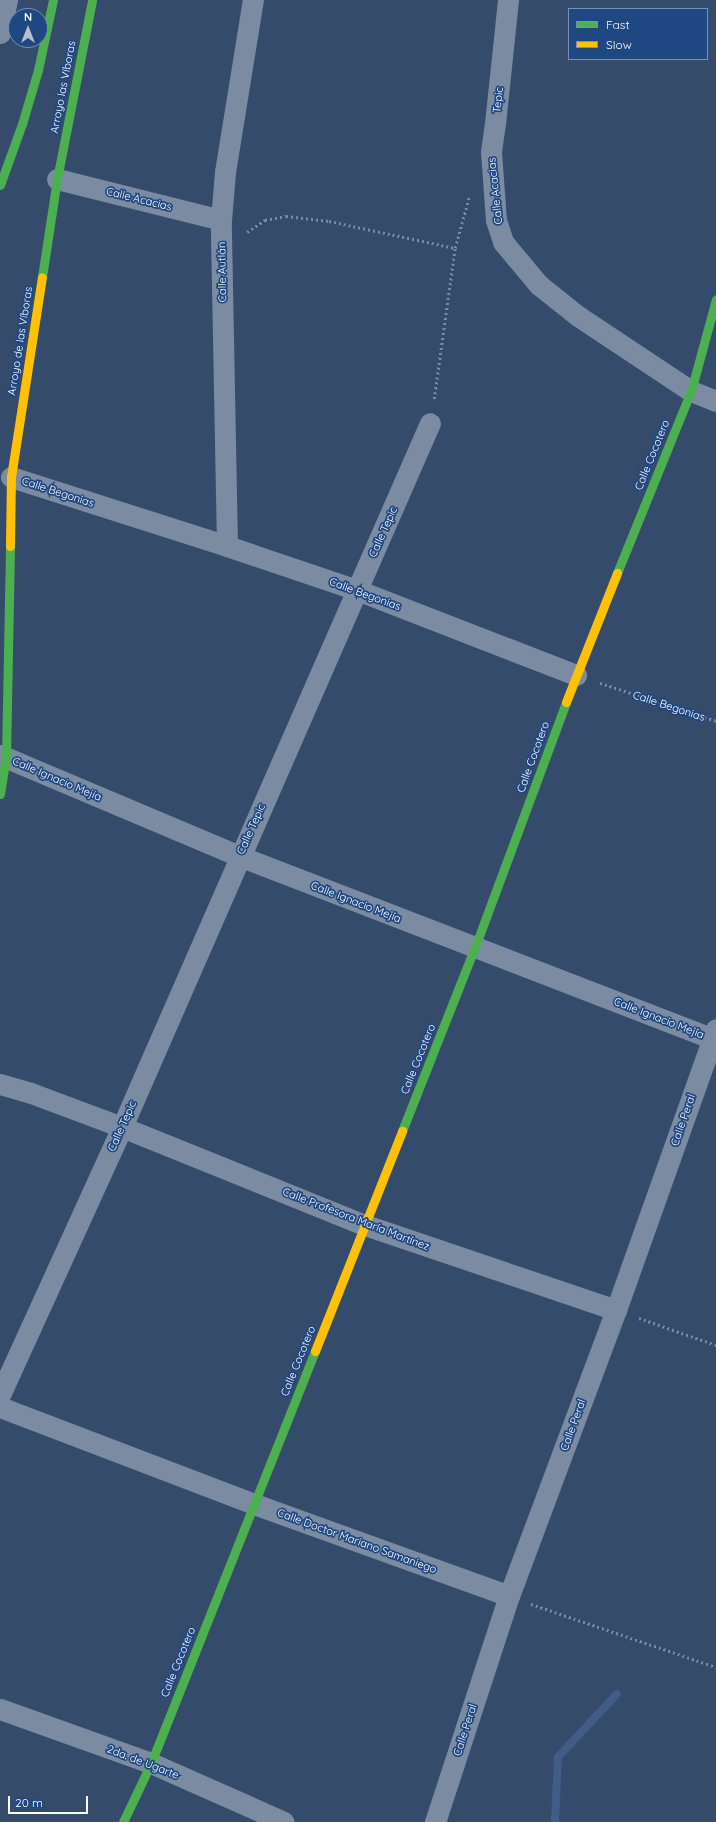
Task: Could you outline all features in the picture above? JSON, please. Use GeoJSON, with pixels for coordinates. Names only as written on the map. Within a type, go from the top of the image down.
{"type":"FeatureCollection","features":[{"type":"Feature","properties":{"kind":"street"},"geometry":{"type":"LineString","coordinates":[[0,33],[8,0]]}},
{"type":"Feature","properties":{"kind":"street"},"geometry":{"type":"LineString","coordinates":[[1,180],[38,70],[53,0]]}},
{"type":"Feature","properties":{"kind":"street","name":"Arroyo las Víboras"},"geometry":{"type":"LineString","coordinates":[[57,179],[92,0]]}},
{"type":"Feature","properties":{"kind":"street","name":"Calle Autlán"},"geometry":{"type":"LineString","coordinates":[[227,546],[221,220],[225,172],[253,0]]}},
{"type":"Feature","properties":{"kind":"street","name":"Tepic"},"geometry":{"type":"LineString","coordinates":[[491,152],[508,0]]}},
{"type":"Feature","properties":{"kind":"street","name":"Calle Acacias"},"geometry":{"type":"LineString","coordinates":[[491,152],[496,220],[503,242],[539,285],[578,316],[691,391],[716,401]]}},
{"type":"Feature","properties":{"kind":"street","name":"Calle Acacias"},"geometry":{"type":"LineString","coordinates":[[57,179],[221,220]]}},
{"type":"Feature","properties":{"kind":"street","name":"Arroyo de las Víboras"},"geometry":{"type":"LineString","coordinates":[[0,794],[3,756],[11,477],[57,179]]}},
{"type":"Feature","properties":{"kind":"street","name":"Calle Cocotero"},"geometry":{"type":"LineString","coordinates":[[123,1822],[151,1763],[475,947],[576,675],[691,391],[716,299]]}},
{"type":"Feature","properties":{"kind":"street","name":"Calle Tepic"},"geometry":{"type":"LineString","coordinates":[[0,1395],[122,1127],[239,856],[430,423]]}},
{"type":"Feature","properties":{"kind":"street","name":"Calle Begonias"},"geometry":{"type":"LineString","coordinates":[[11,477],[227,546],[357,590],[576,675]]}},
{"type":"Feature","properties":{"kind":"street","name":"Calle Ignacio Mejía"},"geometry":{"type":"LineString","coordinates":[[3,756],[239,856],[475,947],[715,1036]]}},
{"type":"Feature","properties":{"kind":"street","name":"Calle Peral"},"geometry":{"type":"LineString","coordinates":[[435,1822],[509,1596],[616,1310],[715,1036]]}},
{"type":"Feature","properties":{"kind":"street","name":"Calle Profesora María Martínez"},"geometry":{"type":"LineString","coordinates":[[0,1084],[31,1093],[122,1127],[365,1225],[616,1310]]}},
{"type":"Feature","properties":{"kind":"street","name":"Calle Doctor Mariano Samaniego"},"geometry":{"type":"LineString","coordinates":[[0,1407],[254,1504],[509,1596]]}},
{"type":"Feature","properties":{"kind":"street","name":"2da. de Ugarte"},"geometry":{"type":"LineString","coordinates":[[0,1709],[151,1763],[284,1822]]}},
{"type":"Feature","properties":{"kind":"path","name":"Calle Acacias"},"geometry":{"type":"LineString","coordinates":[[455,248],[466,204],[472,190]]}},
{"type":"Feature","properties":{"kind":"path"},"geometry":{"type":"LineString","coordinates":[[222,253],[248,231],[265,220],[286,216],[329,221],[455,248],[430,423]]}},
{"type":"Feature","properties":{"kind":"path","name":"Calle Begonias"},"geometry":{"type":"LineString","coordinates":[[576,675],[716,721]]}},
{"type":"Feature","properties":{"kind":"path"},"geometry":{"type":"LineString","coordinates":[[616,1310],[716,1345]]}},
{"type":"Feature","properties":{"kind":"path"},"geometry":{"type":"LineString","coordinates":[[509,1596],[716,1667]]}},
{"type":"Feature","properties":{"kind":"waterway"},"geometry":{"type":"LineString","coordinates":[[555,1822],[558,1757],[617,1694]]}},
{"type":"Feature","properties":{"kind":"traffic: fast"},"geometry":{"type":"LineString","coordinates":[[0,185],[22,124],[38,70],[53,0]]}},
{"type":"Feature","properties":{"kind":"traffic: fast"},"geometry":{"type":"LineString","coordinates":[[42,277],[57,179],[92,0]]}},
{"type":"Feature","properties":{"kind":"traffic: fast"},"geometry":{"type":"LineString","coordinates":[[617,573],[691,391],[716,299]]}},
{"type":"Feature","properties":{"kind":"traffic: fast"},"geometry":{"type":"LineString","coordinates":[[0,794],[6,757],[10,546]]}},
{"type":"Feature","properties":{"kind":"traffic: fast"},"geometry":{"type":"LineString","coordinates":[[402,1131],[475,947],[566,702]]}},
{"type":"Feature","properties":{"kind":"traffic: fast"},"geometry":{"type":"LineString","coordinates":[[123,1822],[151,1763],[315,1351]]}},
{"type":"Feature","properties":{"kind":"traffic: slow"},"geometry":{"type":"LineString","coordinates":[[10,546],[11,477],[42,277]]}},
{"type":"Feature","properties":{"kind":"traffic: slow"},"geometry":{"type":"LineString","coordinates":[[566,702],[617,573]]}},
{"type":"Feature","properties":{"kind":"traffic: slow"},"geometry":{"type":"LineString","coordinates":[[315,1351],[402,1131]]}}]}
